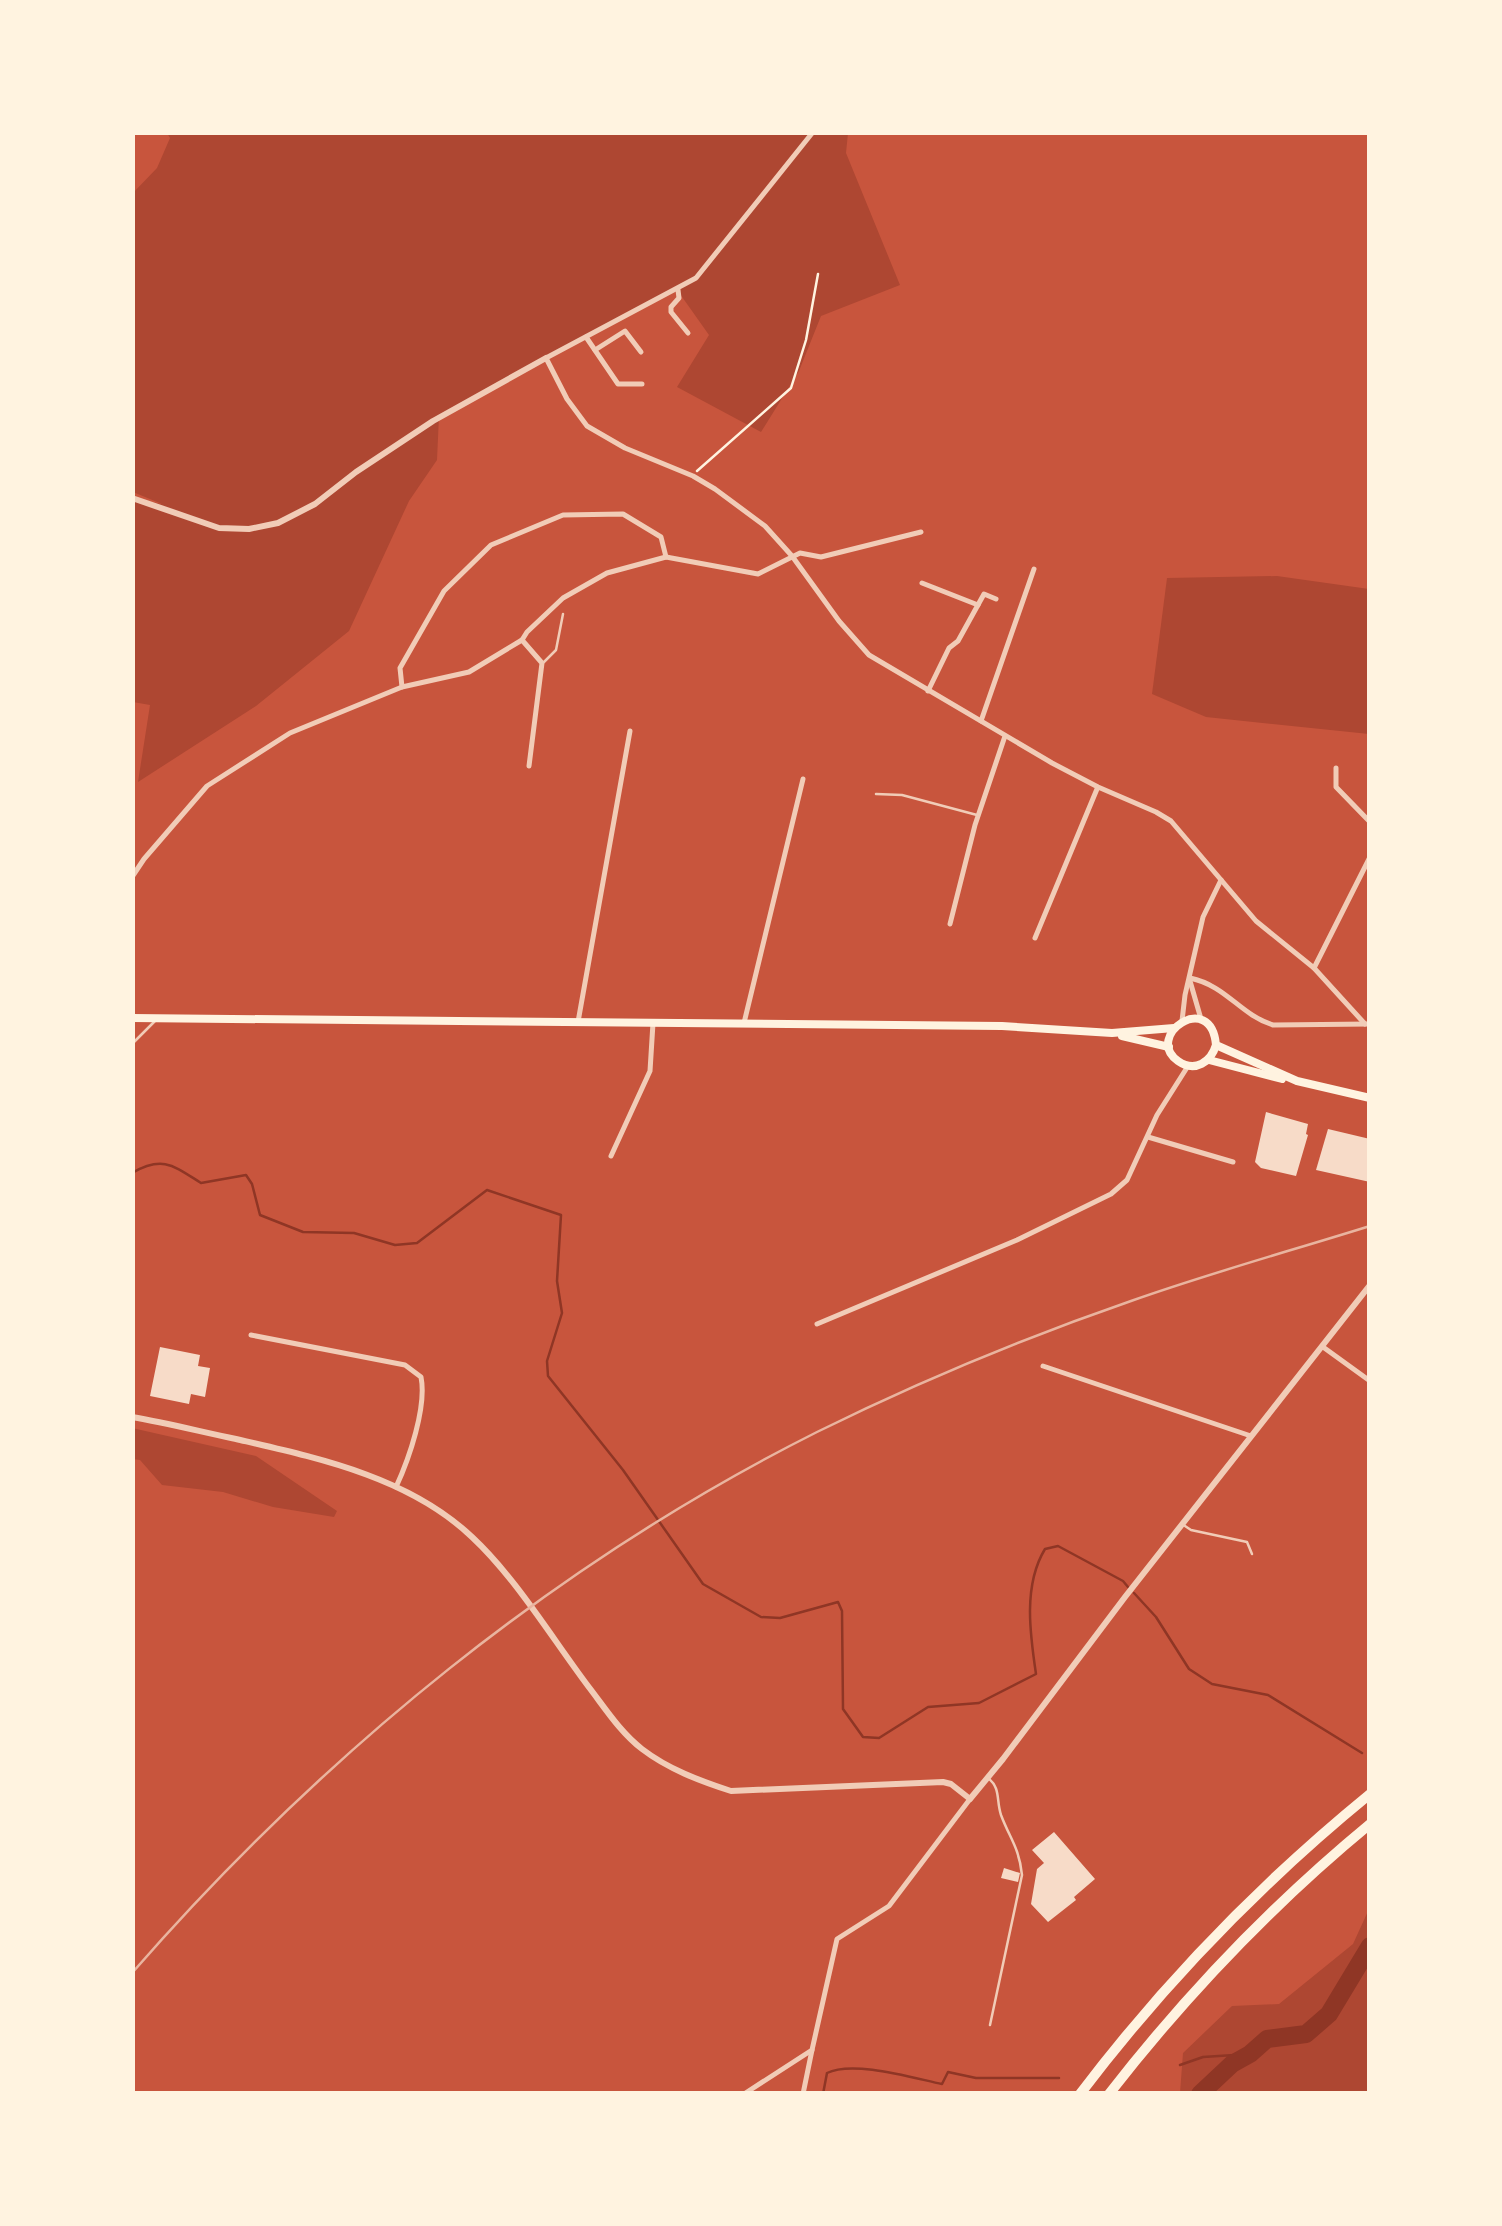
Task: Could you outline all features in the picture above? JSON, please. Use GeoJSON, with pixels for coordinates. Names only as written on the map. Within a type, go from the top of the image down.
{"type":"FeatureCollection","features":[{"type":"Feature","properties":{"kind":"highway"},"geometry":{"type":"LineString","coordinates":[[1080,2094],[1144,2013],[1200,1951],[1288,1863],[1370,1794]]}},
{"type":"Feature","properties":{"kind":"highway"},"geometry":{"type":"LineString","coordinates":[[1109,2094],[1230,1953],[1293,1890],[1370,1824]]}},
{"type":"Feature","properties":{"kind":"main road"},"geometry":{"type":"LineString","coordinates":[[132,1018],[1002,1026],[1112,1033],[1174,1028]]}},
{"type":"Feature","properties":{"kind":"main road"},"geometry":{"type":"LineString","coordinates":[[1202,1020],[1210,1026],[1216,1045],[1208,1060],[1188,1066],[1173,1056],[1169,1037],[1182,1021],[1202,1020]]}},
{"type":"Feature","properties":{"kind":"main road"},"geometry":{"type":"LineString","coordinates":[[1112,1033],[1169,1047]]}},
{"type":"Feature","properties":{"kind":"main road"},"geometry":{"type":"LineString","coordinates":[[1216,1045],[1297,1082]]}},
{"type":"Feature","properties":{"kind":"main road"},"geometry":{"type":"LineString","coordinates":[[1208,1060],[1370,1098]]}},
{"type":"Feature","properties":{"kind":"street"},"geometry":{"type":"LineString","coordinates":[[132,498],[219,528],[249,530],[278,523],[314,504],[433,420],[696,278],[814,132]]}},
{"type":"Feature","properties":{"kind":"street"},"geometry":{"type":"LineString","coordinates":[[678,290],[679,298],[671,312],[688,333]]}},
{"type":"Feature","properties":{"kind":"street"},"geometry":{"type":"LineString","coordinates":[[595,350],[625,331],[641,352]]}},
{"type":"Feature","properties":{"kind":"street"},"geometry":{"type":"LineString","coordinates":[[586,337],[618,384],[642,384]]}},
{"type":"Feature","properties":{"kind":"street"},"geometry":{"type":"LineString","coordinates":[[546,358],[567,400],[587,426],[626,448],[694,476],[765,526],[869,655],[1005,736],[1098,787],[1171,821],[1256,920],[1314,968],[1367,1024]]}},
{"type":"Feature","properties":{"kind":"street"},"geometry":{"type":"LineString","coordinates":[[402,687],[400,668],[444,592],[491,545],[564,515],[623,514],[661,537],[666,557]]}},
{"type":"Feature","properties":{"kind":"street"},"geometry":{"type":"LineString","coordinates":[[132,877],[207,786],[290,734],[402,687],[468,672],[522,640],[562,598],[607,572],[666,557],[758,574],[800,553],[820,557],[921,532]]}},
{"type":"Feature","properties":{"kind":"street"},"geometry":{"type":"LineString","coordinates":[[981,721],[1034,568]]}},
{"type":"Feature","properties":{"kind":"street"},"geometry":{"type":"LineString","coordinates":[[922,583],[978,606]]}},
{"type":"Feature","properties":{"kind":"street"},"geometry":{"type":"LineString","coordinates":[[928,690],[948,648],[958,641],[984,594],[996,599]]}},
{"type":"Feature","properties":{"kind":"street"},"geometry":{"type":"LineString","coordinates":[[522,640],[542,664],[529,766]]}},
{"type":"Feature","properties":{"kind":"street"},"geometry":{"type":"LineString","coordinates":[[578,1022],[630,731]]}},
{"type":"Feature","properties":{"kind":"street"},"geometry":{"type":"LineString","coordinates":[[950,924],[978,815],[1005,736]]}},
{"type":"Feature","properties":{"kind":"street"},"geometry":{"type":"LineString","coordinates":[[1336,768],[1336,787],[1370,822]]}},
{"type":"Feature","properties":{"kind":"street"},"geometry":{"type":"LineString","coordinates":[[744,1023],[803,779]]}},
{"type":"Feature","properties":{"kind":"street"},"geometry":{"type":"LineString","coordinates":[[1035,938],[1098,787]]}},
{"type":"Feature","properties":{"kind":"street"},"geometry":{"type":"LineString","coordinates":[[1314,968],[1370,857]]}},
{"type":"Feature","properties":{"kind":"street"},"geometry":{"type":"LineString","coordinates":[[1182,1021],[1203,917],[1221,880]]}},
{"type":"Feature","properties":{"kind":"street"},"geometry":{"type":"LineString","coordinates":[[1190,978],[1202,1020]]}},
{"type":"Feature","properties":{"kind":"street"},"geometry":{"type":"LineString","coordinates":[[1190,978],[1214,985],[1258,1020],[1273,1025],[1367,1024]]}},
{"type":"Feature","properties":{"kind":"street"},"geometry":{"type":"LineString","coordinates":[[611,1156],[650,1071],[653,1023]]}},
{"type":"Feature","properties":{"kind":"street"},"geometry":{"type":"LineString","coordinates":[[817,1324],[1018,1240],[1101,1200],[1127,1180],[1157,1116],[1188,1066]]}},
{"type":"Feature","properties":{"kind":"street"},"geometry":{"type":"LineString","coordinates":[[1148,1138],[1233,1162]]}},
{"type":"Feature","properties":{"kind":"street"},"geometry":{"type":"LineString","coordinates":[[802,2094],[838,1939],[888,1906],[1370,1285]]}},
{"type":"Feature","properties":{"kind":"street"},"geometry":{"type":"LineString","coordinates":[[251,1335],[404,1365],[421,1376],[424,1390],[396,1487]]}},
{"type":"Feature","properties":{"kind":"street"},"geometry":{"type":"LineString","coordinates":[[1320,1345],[1370,1381]]}},
{"type":"Feature","properties":{"kind":"street"},"geometry":{"type":"LineString","coordinates":[[1042,1366],[1251,1436]]}},
{"type":"Feature","properties":{"kind":"street"},"geometry":{"type":"LineString","coordinates":[[132,1417],[332,1463],[396,1487],[436,1510],[486,1551],[617,1725],[641,1748],[699,1781],[731,1791],[936,1781],[951,1784],[970,1799]]}},
{"type":"Feature","properties":{"kind":"street"},"geometry":{"type":"LineString","coordinates":[[744,2094],[812,2050]]}},
{"type":"Feature","properties":{"kind":"lane"},"geometry":{"type":"LineString","coordinates":[[542,664],[556,650],[562,614]]}},
{"type":"Feature","properties":{"kind":"lane"},"geometry":{"type":"LineString","coordinates":[[876,794],[902,795],[978,815]]}},
{"type":"Feature","properties":{"kind":"lane"},"geometry":{"type":"LineString","coordinates":[[132,1044],[159,1018]]}},
{"type":"Feature","properties":{"kind":"lane"},"geometry":{"type":"LineString","coordinates":[[1183,1525],[1247,1542],[1252,1554]]}},
{"type":"Feature","properties":{"kind":"lane"},"geometry":{"type":"LineString","coordinates":[[987,1777],[997,1788],[1000,1812],[1020,1854],[1022,1875],[990,2024]]}},
{"type":"Feature","properties":{"kind":"path"},"geometry":{"type":"LineString","coordinates":[[694,476],[790,388],[806,340],[818,274]]}},
{"type":"Feature","properties":{"kind":"shaded area"},"geometry":{"type":"Polygon","coordinates":[[[167,133],[848,133],[846,153],[900,285],[821,316],[799,371],[761,432],[677,387],[709,335],[680,294],[681,288],[439,416],[437,460],[409,501],[349,631],[256,706],[138,782],[150,705],[133,702],[133,498],[162,504],[133,492],[132,194],[157,168],[170,138],[167,133]]]}},
{"type":"Feature","properties":{"kind":"shaded area"},"geometry":{"type":"Polygon","coordinates":[[[1277,576],[1369,589],[1369,734],[1206,717],[1152,694],[1167,578],[1277,576]]]}},
{"type":"Feature","properties":{"kind":"shaded area"},"geometry":{"type":"Polygon","coordinates":[[[132,1428],[256,1456],[337,1511],[334,1517],[273,1507],[223,1492],[162,1485],[140,1460],[133,1459],[132,1428]]]}},
{"type":"Feature","properties":{"kind":"shaded area"},"geometry":{"type":"Polygon","coordinates":[[[1369,1909],[1369,2093],[1180,2093],[1183,2053],[1232,2006],[1279,2004],[1353,1944],[1369,1909]]]}},
{"type":"Feature","properties":{"kind":"building"},"geometry":{"type":"Polygon","coordinates":[[[1266,1112],[1308,1124],[1296,1176],[1261,1168],[1255,1162],[1266,1112]]]}},
{"type":"Feature","properties":{"kind":"building"},"geometry":{"type":"Polygon","coordinates":[[[1328,1129],[1370,1139],[1370,1182],[1316,1170],[1328,1129]]]}},
{"type":"Feature","properties":{"kind":"building"},"geometry":{"type":"Polygon","coordinates":[[[160,1347],[200,1355],[198,1366],[210,1368],[205,1397],[191,1394],[189,1404],[150,1396],[160,1347]]]}},
{"type":"Feature","properties":{"kind":"building"},"geometry":{"type":"Polygon","coordinates":[[[1054,1832],[1095,1879],[1048,1922],[1031,1904],[1037,1869],[1044,1863],[1032,1850],[1054,1832]]]}},
{"type":"Feature","properties":{"kind":"building"},"geometry":{"type":"Polygon","coordinates":[[[1004,1868],[1020,1873],[1018,1882],[1001,1878],[1004,1868]]]}},
{"type":"Feature","properties":{"kind":"waterway"},"geometry":{"type":"LineString","coordinates":[[132,1173],[160,1164],[201,1183],[246,1175],[260,1215],[303,1232],[354,1233],[395,1245],[417,1243],[487,1190],[561,1215],[557,1281],[562,1313],[547,1361],[548,1376],[623,1470],[703,1584],[761,1617],[780,1618],[838,1602],[842,1611],[843,1709],[863,1737],[879,1738],[928,1707],[979,1703],[1036,1674],[1031,1594],[1045,1549],[1058,1546],[1128,1587]]}},
{"type":"Feature","properties":{"kind":"waterway"},"geometry":{"type":"LineString","coordinates":[[1134,1593],[1156,1617],[1189,1669],[1212,1684],[1268,1695],[1362,1753]]}},
{"type":"Feature","properties":{"kind":"waterway"},"geometry":{"type":"LineString","coordinates":[[1200,2094],[1267,2039],[1306,2034],[1329,2014],[1370,1946]]}},
{"type":"Feature","properties":{"kind":"waterway"},"geometry":{"type":"LineString","coordinates":[[1180,2065],[1203,2057],[1250,2054]]}},
{"type":"Feature","properties":{"kind":"waterway"},"geometry":{"type":"LineString","coordinates":[[823,2094],[827,2073],[852,2068],[942,2084],[948,2072],[976,2078],[1059,2078]]}},
{"type":"Feature","properties":{"kind":"railway"},"geometry":{"type":"LineString","coordinates":[[132,1973],[283,1814],[449,1669],[627,1541],[721,1484],[817,1432],[1011,1346],[1161,1291],[1370,1226]]}}]}
